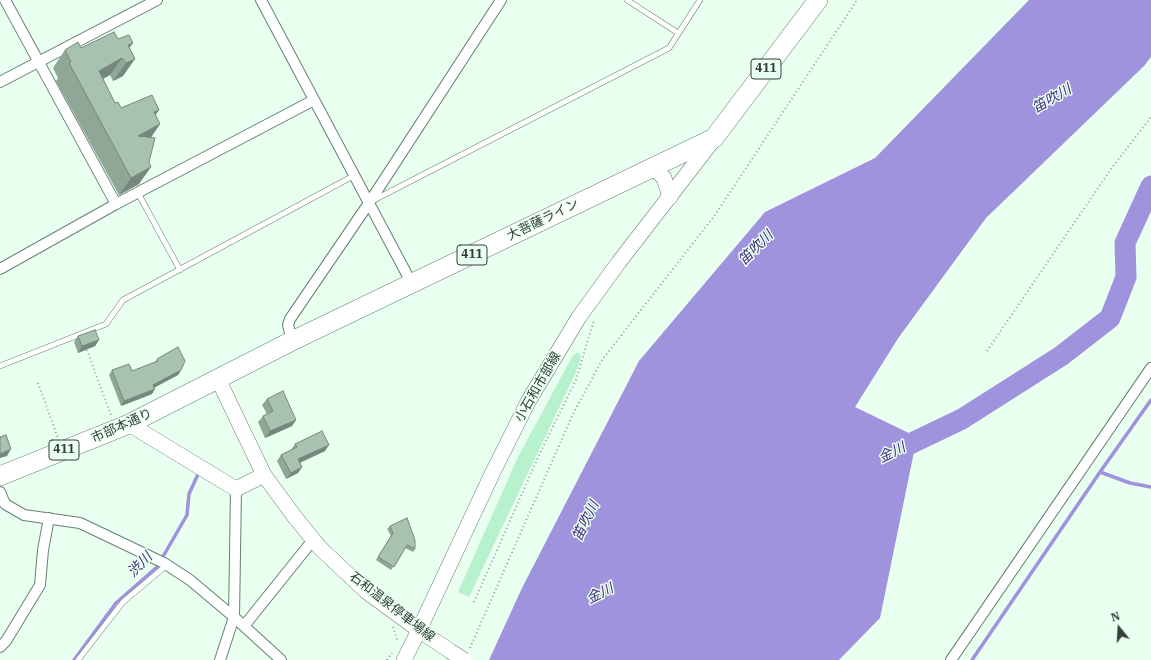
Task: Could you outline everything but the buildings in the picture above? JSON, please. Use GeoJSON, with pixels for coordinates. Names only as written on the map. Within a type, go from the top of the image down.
{"type":"FeatureCollection","features":[{"type":"Feature","properties":{"kind":"highway","name":"大菩薩ライン"},"geometry":{"type":"LineString","coordinates":[[218,379],[292,341],[714,138],[818,0]]}},
{"type":"Feature","properties":{"kind":"highway","name":"市部本通り"},"geometry":{"type":"LineString","coordinates":[[0,476],[129,424],[218,379]]}},
{"type":"Feature","properties":{"kind":"main road","name":"小石和市部線"},"geometry":{"type":"LineString","coordinates":[[404,660],[492,474],[529,400],[579,317],[714,138]]}},
{"type":"Feature","properties":{"kind":"main road"},"geometry":{"type":"LineString","coordinates":[[650,168],[657,171],[664,178],[670,197]]}},
{"type":"Feature","properties":{"kind":"main road","name":"石和温泉停車場線"},"geometry":{"type":"LineString","coordinates":[[218,379],[264,475],[320,548],[367,592],[450,651],[466,656]]}},
{"type":"Feature","properties":{"kind":"main road"},"geometry":{"type":"LineString","coordinates":[[129,424],[236,489],[264,475]]}},
{"type":"Feature","properties":{"kind":"street"},"geometry":{"type":"LineString","coordinates":[[5,0],[116,204]]}},
{"type":"Feature","properties":{"kind":"street"},"geometry":{"type":"LineString","coordinates":[[0,82],[157,0]]}},
{"type":"Feature","properties":{"kind":"street"},"geometry":{"type":"LineString","coordinates":[[261,0],[412,284]]}},
{"type":"Feature","properties":{"kind":"street"},"geometry":{"type":"LineString","coordinates":[[292,341],[288,326],[290,319],[369,203],[501,0]]}},
{"type":"Feature","properties":{"kind":"street"},"geometry":{"type":"LineString","coordinates":[[0,269],[116,204],[314,100]]}},
{"type":"Feature","properties":{"kind":"street"},"geometry":{"type":"LineString","coordinates":[[951,660],[1151,368]]}},
{"type":"Feature","properties":{"kind":"street"},"geometry":{"type":"LineString","coordinates":[[220,660],[234,617],[236,489]]}},
{"type":"Feature","properties":{"kind":"street"},"geometry":{"type":"LineString","coordinates":[[0,492],[5,504],[24,515],[80,523],[166,563],[190,580],[234,617],[279,660]]}},
{"type":"Feature","properties":{"kind":"street"},"geometry":{"type":"LineString","coordinates":[[0,647],[6,641],[40,585],[43,550],[49,518]]}},
{"type":"Feature","properties":{"kind":"street"},"geometry":{"type":"LineString","coordinates":[[244,626],[313,540]]}},
{"type":"Feature","properties":{"kind":"lane"},"geometry":{"type":"LineString","coordinates":[[627,0],[678,33]]}},
{"type":"Feature","properties":{"kind":"lane"},"geometry":{"type":"LineString","coordinates":[[369,203],[669,48],[700,0]]}},
{"type":"Feature","properties":{"kind":"lane"},"geometry":{"type":"LineString","coordinates":[[0,366],[106,324],[123,300],[354,176]]}},
{"type":"Feature","properties":{"kind":"lane"},"geometry":{"type":"LineString","coordinates":[[138,193],[180,270]]}},
{"type":"Feature","properties":{"kind":"lane"},"geometry":{"type":"LineString","coordinates":[[78,660],[123,602],[166,563]]}},
{"type":"Feature","properties":{"kind":"path"},"geometry":{"type":"LineString","coordinates":[[466,656],[572,416],[602,360],[715,215],[857,0]]}},
{"type":"Feature","properties":{"kind":"path"},"geometry":{"type":"LineString","coordinates":[[987,351],[1111,169],[1151,118]]}},
{"type":"Feature","properties":{"kind":"path"},"geometry":{"type":"LineString","coordinates":[[474,602],[540,453],[576,380],[594,319]]}},
{"type":"Feature","properties":{"kind":"path"},"geometry":{"type":"LineString","coordinates":[[86,350],[111,416]]}},
{"type":"Feature","properties":{"kind":"path"},"geometry":{"type":"LineString","coordinates":[[38,383],[58,439]]}},
{"type":"Feature","properties":{"kind":"green space"},"geometry":{"type":"Polygon","coordinates":[[[580,353],[581,357],[577,370],[469,597],[458,592],[518,457],[573,355],[580,353]]]}},
{"type":"Feature","properties":{"kind":"water","name":"笛吹川"},"geometry":{"type":"Polygon","coordinates":[[[1029,0],[1151,0],[1151,57],[1144,66],[986,218],[899,337],[855,407],[917,437],[880,618],[839,660],[489,660],[522,588],[639,361],[765,212],[875,158],[1029,0]]]}},
{"type":"Feature","properties":{"kind":"waterway","name":"金川"},"geometry":{"type":"LineString","coordinates":[[891,453],[962,419],[1061,356],[1110,318],[1126,277],[1125,243],[1151,186]]}},
{"type":"Feature","properties":{"kind":"waterway"},"geometry":{"type":"LineString","coordinates":[[972,660],[1151,400]]}},
{"type":"Feature","properties":{"kind":"waterway","name":"渋川"},"geometry":{"type":"LineString","coordinates":[[74,660],[116,603],[157,567],[187,515],[189,494],[199,472]]}},
{"type":"Feature","properties":{"kind":"waterway"},"geometry":{"type":"LineString","coordinates":[[1100,472],[1130,483],[1151,487]]}}]}
